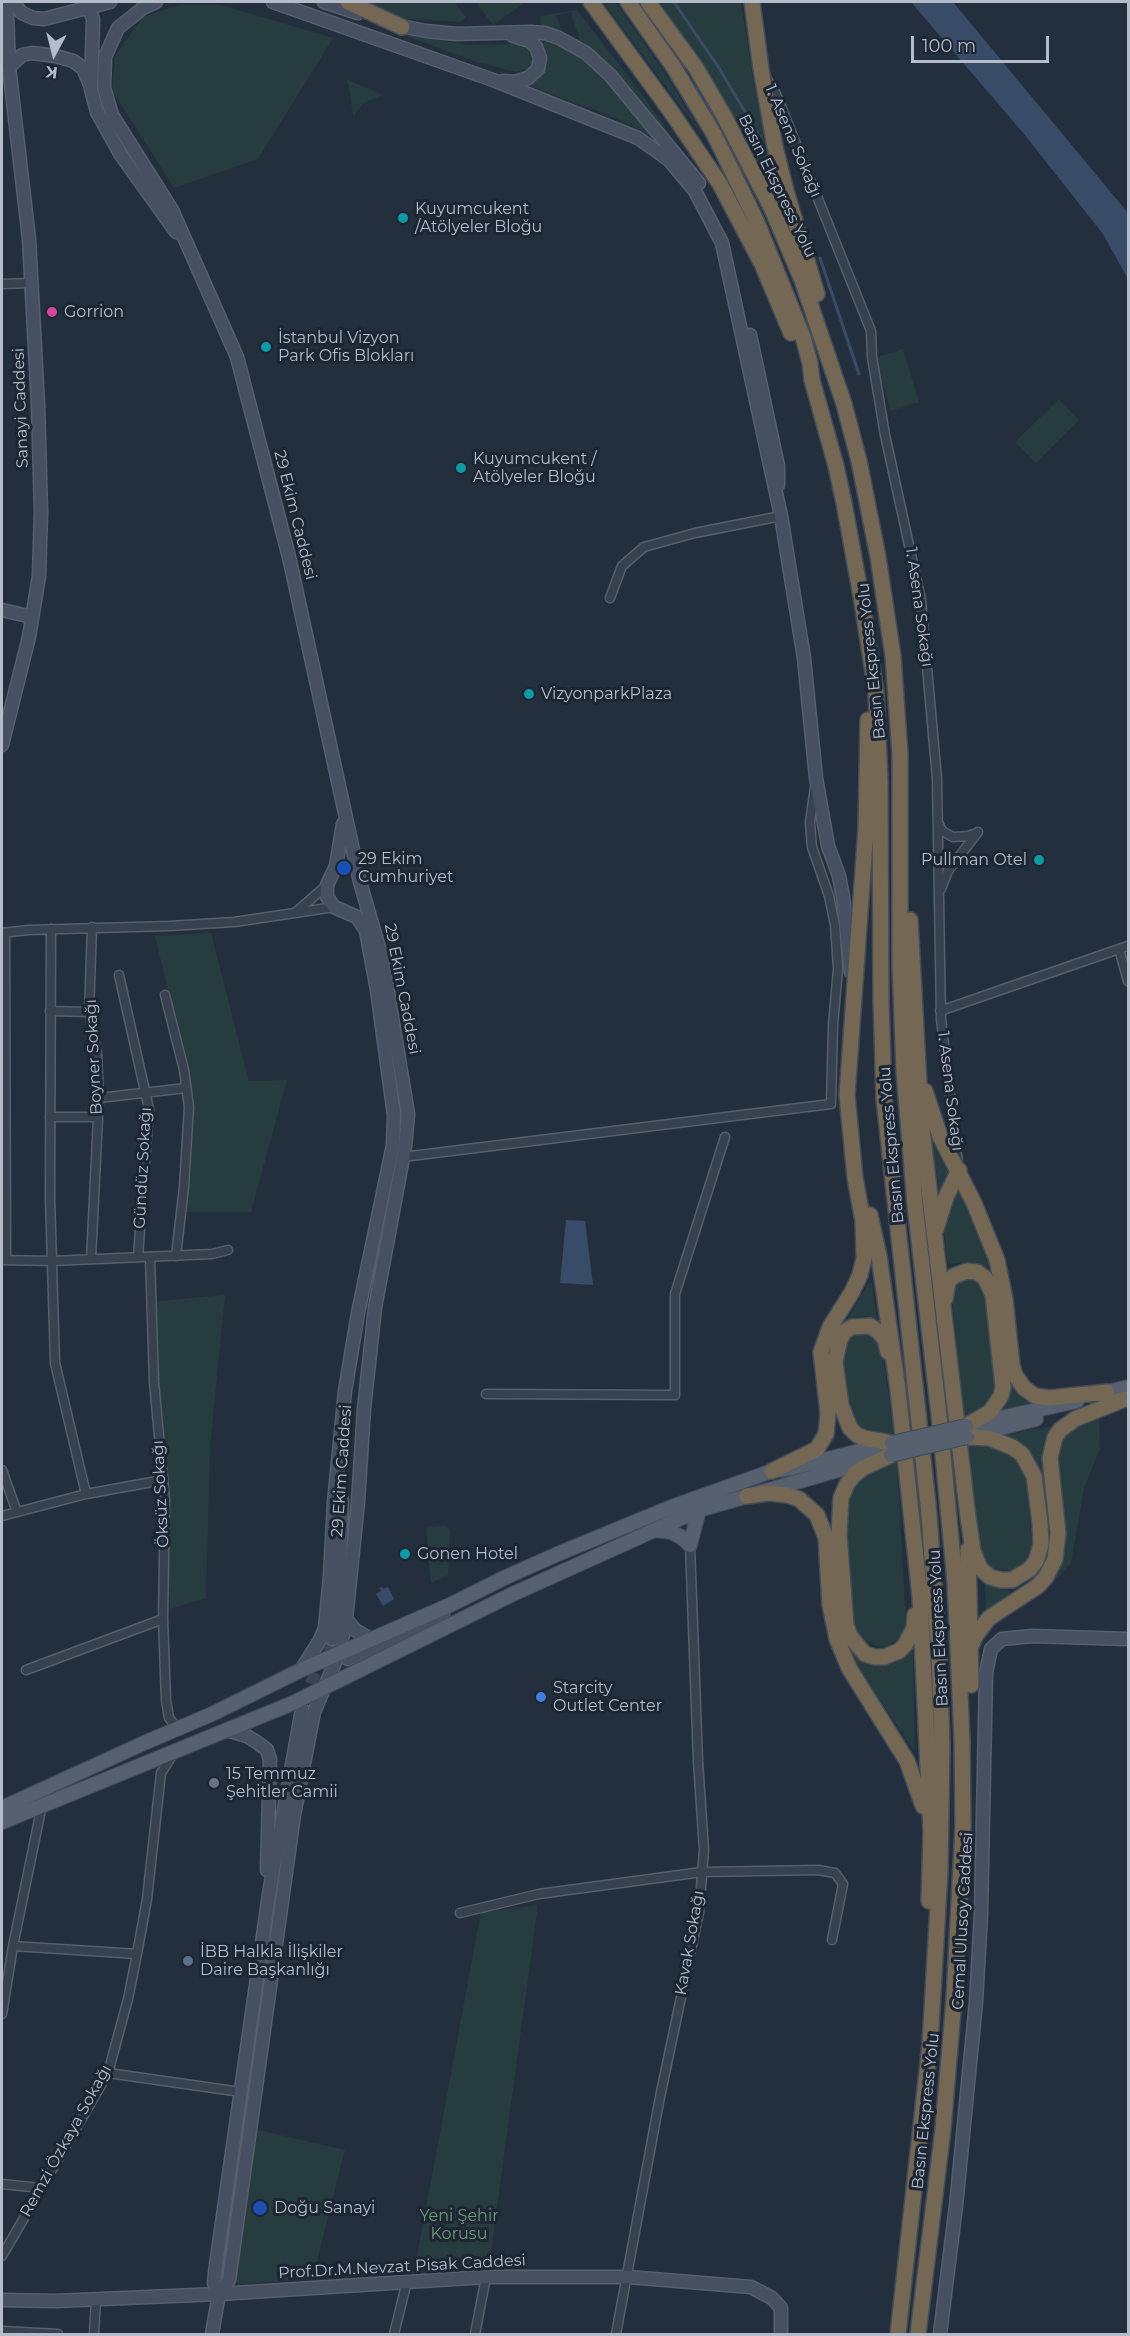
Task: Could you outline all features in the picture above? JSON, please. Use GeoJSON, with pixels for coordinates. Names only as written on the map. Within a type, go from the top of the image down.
{"type":"FeatureCollection","features":[{"type":"Feature","properties":{"kind":"highway"},"geometry":{"type":"LineString","coordinates":[[348,2],[402,27]]}},
{"type":"Feature","properties":{"kind":"highway"},"geometry":{"type":"LineString","coordinates":[[591,2],[672,113],[720,184],[762,264],[800,357],[812,380]]}},
{"type":"Feature","properties":{"kind":"highway","name":"Basın Ekspress Yolu"},"geometry":{"type":"LineString","coordinates":[[628,2],[695,102],[746,197],[803,337],[844,503],[876,692],[880,781],[884,1099],[929,1514],[939,1655],[943,1805],[936,1957],[922,2130],[898,2334]]}},
{"type":"Feature","properties":{"kind":"highway","name":"Basın Ekspress Yolu"},"geometry":{"type":"LineString","coordinates":[[648,2],[711,93],[771,207],[808,297],[844,404],[868,505],[887,612],[900,754],[900,966],[904,1071],[915,1205],[955,1581],[961,1684],[963,1826],[950,2052],[918,2334]]}},
{"type":"Feature","properties":{"kind":"highway"},"geometry":{"type":"LineString","coordinates":[[752,2],[761,69],[786,191],[843,371],[846,392],[844,404]]}},
{"type":"Feature","properties":{"kind":"highway"},"geometry":{"type":"LineString","coordinates":[[772,1471],[817,1449],[826,1434],[828,1413],[821,1352],[830,1327],[860,1275],[864,1258],[863,1221],[852,1152],[847,1095],[867,806],[870,659]]}},
{"type":"Feature","properties":{"kind":"highway"},"geometry":{"type":"LineString","coordinates":[[900,754],[906,818],[921,1121],[968,1517],[975,1560],[980,1568],[990,1577],[1012,1580],[1030,1569],[1039,1553],[1041,1534],[1036,1488],[1029,1466],[1022,1454],[1001,1441],[966,1431]]}},
{"type":"Feature","properties":{"kind":"highway"},"geometry":{"type":"LineString","coordinates":[[917,1041],[929,1108],[940,1136],[959,1170],[999,1268],[1005,1299],[1012,1365],[1019,1381],[1035,1396],[1049,1398],[1107,1392]]}},
{"type":"Feature","properties":{"kind":"highway"},"geometry":{"type":"LineString","coordinates":[[852,1152],[863,1185],[879,1256],[898,1390],[922,1626],[931,1831],[929,1874]]}},
{"type":"Feature","properties":{"kind":"highway"},"geometry":{"type":"LineString","coordinates":[[935,1234],[940,1213],[959,1170]]}},
{"type":"Feature","properties":{"kind":"highway"},"geometry":{"type":"LineString","coordinates":[[945,1320],[948,1282],[954,1276],[967,1271],[977,1272],[985,1278],[993,1295],[1003,1387],[1001,1396],[990,1412],[966,1431]]}},
{"type":"Feature","properties":{"kind":"highway"},"geometry":{"type":"LineString","coordinates":[[891,1449],[857,1435],[844,1416],[835,1362],[836,1349],[845,1331],[870,1326],[878,1331],[885,1339],[898,1390]]}},
{"type":"Feature","properties":{"kind":"highway"},"geometry":{"type":"LineString","coordinates":[[971,1646],[982,1625],[998,1611],[1038,1586],[1046,1577],[1055,1559],[1058,1533],[1050,1458],[1055,1437],[1060,1430],[1075,1419],[1127,1394]]}},
{"type":"Feature","properties":{"kind":"highway"},"geometry":{"type":"LineString","coordinates":[[891,1449],[855,1475],[847,1484],[841,1498],[840,1534],[846,1625],[850,1636],[865,1654],[875,1657],[892,1654],[899,1651],[910,1636],[915,1619],[915,1564]]}},
{"type":"Feature","properties":{"kind":"highway"},"geometry":{"type":"LineString","coordinates":[[747,1496],[787,1495],[799,1500],[817,1515],[823,1526],[826,1538],[831,1612],[837,1639],[849,1668],[895,1739],[915,1779],[925,1817],[930,1924],[936,1957]]}},
{"type":"Feature","properties":{"kind":"highway"},"geometry":{"type":"LineString","coordinates":[[963,1826],[969,1794],[970,1772],[971,1646],[968,1517]]}},
{"type":"Feature","properties":{"kind":"main road","name":"Sanayi Caddesi"},"geometry":{"type":"LineString","coordinates":[[2,745],[32,617],[39,576],[40,512],[32,283],[27,217],[3,2]]}},
{"type":"Feature","properties":{"kind":"main road"},"geometry":{"type":"LineString","coordinates":[[12,2],[22,13],[33,18],[44,19]]}},
{"type":"Feature","properties":{"kind":"main road"},"geometry":{"type":"LineString","coordinates":[[8,38],[14,26],[21,22],[44,19],[86,4],[110,2]]}},
{"type":"Feature","properties":{"kind":"main road","name":"29 Ekim Caddesi"},"geometry":{"type":"LineString","coordinates":[[156,2],[143,8],[118,28],[105,57],[104,88],[112,115],[172,210],[237,357],[289,556],[361,887],[383,962],[408,1114],[403,1157],[375,1308],[343,1656],[314,1712],[294,1815],[229,2280],[219,2294]]}},
{"type":"Feature","properties":{"kind":"main road"},"geometry":{"type":"LineString","coordinates":[[273,2],[493,80],[638,138],[669,160],[695,191],[711,217],[722,243],[781,516],[804,658],[816,778],[828,846],[839,876],[843,897],[853,1003]]}},
{"type":"Feature","properties":{"kind":"main road"},"geometry":{"type":"LineString","coordinates":[[324,2],[402,27],[456,34],[545,33],[586,53],[610,75],[703,188],[727,237],[778,465],[776,495]]}},
{"type":"Feature","properties":{"kind":"main road","name":"29 Ekim Caddesi"},"geometry":{"type":"LineString","coordinates":[[86,4],[93,20],[91,89],[97,112],[108,133],[159,210],[186,245]]}},
{"type":"Feature","properties":{"kind":"main road"},"geometry":{"type":"LineString","coordinates":[[493,80],[515,82],[528,78],[538,69],[540,58],[531,41],[506,34]]}},
{"type":"Feature","properties":{"kind":"main road"},"geometry":{"type":"LineString","coordinates":[[9,67],[22,55],[32,53],[56,56],[74,61],[82,68],[91,89]]}},
{"type":"Feature","properties":{"kind":"main road"},"geometry":{"type":"LineString","coordinates":[[2,610],[32,617]]}},
{"type":"Feature","properties":{"kind":"main road"},"geometry":{"type":"LineString","coordinates":[[329,882],[340,874],[345,874],[361,887],[356,904],[346,909],[337,908],[327,897],[329,882],[341,842],[344,812]]}},
{"type":"Feature","properties":{"kind":"main road","name":"29 Ekim Caddesi"},"geometry":{"type":"LineString","coordinates":[[301,1670],[325,1628],[334,1502],[349,1366],[393,1145],[394,1115],[377,990],[366,931],[357,917],[337,908]]}},
{"type":"Feature","properties":{"kind":"main road"},"geometry":{"type":"LineString","coordinates":[[966,1431],[1107,1392],[1127,1394]]}},
{"type":"Feature","properties":{"kind":"main road"},"geometry":{"type":"LineString","coordinates":[[343,1656],[370,1639],[452,1604],[547,1559],[674,1506],[772,1471],[891,1449],[1127,1394]]}},
{"type":"Feature","properties":{"kind":"main road"},"geometry":{"type":"LineString","coordinates":[[332,1639],[337,1618],[341,1555],[341,1430]]}},
{"type":"Feature","properties":{"kind":"main road"},"geometry":{"type":"LineString","coordinates":[[2,1822],[325,1688],[513,1594],[699,1510],[891,1449]]}},
{"type":"Feature","properties":{"kind":"main road"},"geometry":{"type":"LineString","coordinates":[[653,1530],[671,1532],[690,1545],[699,1510]]}},
{"type":"Feature","properties":{"kind":"main road"},"geometry":{"type":"LineString","coordinates":[[2,1808],[212,1714],[301,1670],[343,1656],[478,1598],[547,1559]]}},
{"type":"Feature","properties":{"kind":"main road"},"geometry":{"type":"LineString","coordinates":[[346,1619],[355,1630],[370,1639]]}},
{"type":"Feature","properties":{"kind":"main road","name":"Cemal Ulusoy Caddesi"},"geometry":{"type":"LineString","coordinates":[[943,2334],[976,2002],[988,1659],[991,1649],[1002,1639],[1032,1636],[1128,1639]]}},
{"type":"Feature","properties":{"kind":"main road"},"geometry":{"type":"LineString","coordinates":[[212,2334],[219,2294],[214,2283],[216,2265],[269,1894],[302,1709]]}},
{"type":"Feature","properties":{"kind":"main road"},"geometry":{"type":"LineString","coordinates":[[226,1730],[247,1736],[258,1743],[267,1750],[270,1759],[266,1875],[269,1894]]}},
{"type":"Feature","properties":{"kind":"main road","name":"Prof.Dr.M.Nevzat Pisak Caddesi"},"geometry":{"type":"LineString","coordinates":[[2,2300],[219,2294],[486,2277],[628,2277],[751,2287],[772,2298],[781,2308],[782,2329]]}},
{"type":"Feature","properties":{"kind":"street","name":"1. Asena Sokağı"},"geometry":{"type":"LineString","coordinates":[[761,69],[776,94],[871,332],[872,357],[885,435],[921,600],[937,779],[940,1011],[959,1170]]}},
{"type":"Feature","properties":{"kind":"street"},"geometry":{"type":"LineString","coordinates":[[2,285],[32,283]]}},
{"type":"Feature","properties":{"kind":"street"},"geometry":{"type":"LineString","coordinates":[[610,598],[622,566],[644,547],[695,533],[781,516]]}},
{"type":"Feature","properties":{"kind":"street"},"geometry":{"type":"LineString","coordinates":[[403,1157],[831,1104],[833,1025],[838,969],[835,925],[830,896],[812,847],[810,822],[816,778]]}},
{"type":"Feature","properties":{"kind":"street"},"geometry":{"type":"LineString","coordinates":[[937,816],[939,827],[947,835],[960,837],[978,832],[948,871],[938,898]]}},
{"type":"Feature","properties":{"kind":"street"},"geometry":{"type":"LineString","coordinates":[[296,913],[329,882]]}},
{"type":"Feature","properties":{"kind":"street"},"geometry":{"type":"LineString","coordinates":[[228,1250],[212,1254],[176,1256],[52,1261],[4,1260],[4,933],[92,927],[169,926],[234,921],[337,908]]}},
{"type":"Feature","properties":{"kind":"street","name":"Boyner Sokağı"},"geometry":{"type":"LineString","coordinates":[[91,1259],[99,1098],[97,1054],[89,1012],[92,927]]}},
{"type":"Feature","properties":{"kind":"street"},"geometry":{"type":"LineString","coordinates":[[51,929],[50,1117],[55,1363],[87,1494]]}},
{"type":"Feature","properties":{"kind":"street"},"geometry":{"type":"LineString","coordinates":[[940,1011],[1128,946]]}},
{"type":"Feature","properties":{"kind":"street"},"geometry":{"type":"LineString","coordinates":[[1119,949],[1128,981]]}},
{"type":"Feature","properties":{"kind":"street","name":"Gündüz Sokağı"},"geometry":{"type":"LineString","coordinates":[[119,975],[149,1109],[138,1257]]}},
{"type":"Feature","properties":{"kind":"street"},"geometry":{"type":"LineString","coordinates":[[165,995],[189,1107],[184,1187],[176,1256]]}},
{"type":"Feature","properties":{"kind":"street"},"geometry":{"type":"LineString","coordinates":[[50,1011],[89,1012]]}},
{"type":"Feature","properties":{"kind":"street"},"geometry":{"type":"LineString","coordinates":[[99,1098],[186,1088]]}},
{"type":"Feature","properties":{"kind":"street"},"geometry":{"type":"LineString","coordinates":[[50,1117],[98,1117]]}},
{"type":"Feature","properties":{"kind":"street"},"geometry":{"type":"LineString","coordinates":[[486,1394],[675,1395],[675,1294],[724,1137]]}},
{"type":"Feature","properties":{"kind":"street","name":"Öksüz Sokağı"},"geometry":{"type":"LineString","coordinates":[[150,1257],[154,1382],[165,1500],[163,1619],[166,1700],[169,1718],[178,1729]]}},
{"type":"Feature","properties":{"kind":"street"},"geometry":{"type":"LineString","coordinates":[[2,1470],[17,1512]]}},
{"type":"Feature","properties":{"kind":"street"},"geometry":{"type":"LineString","coordinates":[[2,1516],[87,1494],[163,1480]]}},
{"type":"Feature","properties":{"kind":"street","name":"Kavak Sokağı"},"geometry":{"type":"LineString","coordinates":[[616,2334],[660,2097],[699,1912],[704,1850],[698,1761],[690,1545]]}},
{"type":"Feature","properties":{"kind":"street"},"geometry":{"type":"LineString","coordinates":[[26,1670],[163,1619]]}},
{"type":"Feature","properties":{"kind":"street"},"geometry":{"type":"LineString","coordinates":[[152,1760],[161,1773],[176,1751]]}},
{"type":"Feature","properties":{"kind":"street","name":"Remzi Özkaya Sokağı"},"geometry":{"type":"LineString","coordinates":[[2,2256],[108,2073],[137,1954],[147,1899],[161,1773]]}},
{"type":"Feature","properties":{"kind":"street"},"geometry":{"type":"LineString","coordinates":[[2,2013],[13,1946],[42,1805]]}},
{"type":"Feature","properties":{"kind":"street"},"geometry":{"type":"LineString","coordinates":[[460,1913],[539,1894],[702,1872],[818,1870],[835,1873],[843,1884],[832,1940]]}},
{"type":"Feature","properties":{"kind":"street"},"geometry":{"type":"LineString","coordinates":[[13,1946],[137,1954]]}},
{"type":"Feature","properties":{"kind":"street"},"geometry":{"type":"LineString","coordinates":[[108,2073],[241,2092]]}},
{"type":"Feature","properties":{"kind":"street"},"geometry":{"type":"LineString","coordinates":[[2,2184],[40,2188]]}},
{"type":"Feature","properties":{"kind":"street"},"geometry":{"type":"LineString","coordinates":[[475,2334],[486,2277]]}},
{"type":"Feature","properties":{"kind":"street"},"geometry":{"type":"LineString","coordinates":[[394,2334],[407,2281]]}},
{"type":"Feature","properties":{"kind":"street"},"geometry":{"type":"LineString","coordinates":[[94,2334],[96,2299]]}},
{"type":"Feature","properties":{"kind":"street"},"geometry":{"type":"LineString","coordinates":[[2,2331],[58,2334]]}},
{"type":"Feature","properties":{"kind":"green space"},"geometry":{"type":"Polygon","coordinates":[[[360,2],[454,2],[466,17],[461,22],[408,19],[360,2]]]}},
{"type":"Feature","properties":{"kind":"green space"},"geometry":{"type":"Polygon","coordinates":[[[476,2],[526,2],[493,25],[476,2]]]}},
{"type":"Feature","properties":{"kind":"green space"},"geometry":{"type":"Polygon","coordinates":[[[603,2],[615,2],[665,73],[705,139],[603,2]]]}},
{"type":"Feature","properties":{"kind":"green space"},"geometry":{"type":"Polygon","coordinates":[[[660,2],[741,2],[753,79],[779,191],[775,192],[726,104],[660,2]]]}},
{"type":"Feature","properties":{"kind":"green space"},"geometry":{"type":"Polygon","coordinates":[[[182,4],[221,5],[333,38],[258,159],[174,188],[112,90],[115,56],[143,17],[182,4]]]}},
{"type":"Feature","properties":{"kind":"green space"},"geometry":{"type":"Polygon","coordinates":[[[577,10],[639,90],[695,169],[598,56],[580,41],[571,12],[556,15],[563,34],[541,28],[540,16],[577,10]]]}},
{"type":"Feature","properties":{"kind":"green space"},"geometry":{"type":"Polygon","coordinates":[[[401,34],[468,45],[513,44],[528,49],[533,59],[531,65],[526,69],[516,72],[477,62],[401,34]]]}},
{"type":"Feature","properties":{"kind":"green space"},"geometry":{"type":"Polygon","coordinates":[[[537,37],[579,54],[609,80],[664,146],[642,131],[616,118],[527,85],[542,74],[546,65],[545,50],[537,37]]]}},
{"type":"Feature","properties":{"kind":"green space"},"geometry":{"type":"Polygon","coordinates":[[[346,79],[382,95],[364,103],[353,116],[346,79]]]}},
{"type":"Feature","properties":{"kind":"green space"},"geometry":{"type":"Polygon","coordinates":[[[903,349],[919,402],[891,411],[875,358],[903,349]]]}},
{"type":"Feature","properties":{"kind":"green space"},"geometry":{"type":"Polygon","coordinates":[[[1059,399],[1079,420],[1036,463],[1015,442],[1059,399]]]}},
{"type":"Feature","properties":{"kind":"green space"},"geometry":{"type":"Polygon","coordinates":[[[211,933],[249,1081],[287,1080],[251,1212],[187,1212],[194,1116],[193,1094],[155,936],[211,933]]]}},
{"type":"Feature","properties":{"kind":"green space"},"geometry":{"type":"Polygon","coordinates":[[[932,1133],[950,1172],[941,1197],[930,1134],[932,1133]]]}},
{"type":"Feature","properties":{"kind":"green space"},"geometry":{"type":"Polygon","coordinates":[[[957,1185],[990,1261],[988,1268],[968,1262],[948,1264],[943,1219],[957,1185]]]}},
{"type":"Feature","properties":{"kind":"green space"},"geometry":{"type":"Polygon","coordinates":[[[970,1278],[981,1285],[984,1293],[997,1383],[995,1394],[980,1414],[963,1418],[952,1296],[953,1289],[959,1282],[970,1278]]]}},
{"type":"Feature","properties":{"kind":"green space"},"geometry":{"type":"Polygon","coordinates":[[[872,1283],[877,1319],[865,1316],[848,1318],[868,1284],[872,1283]]]}},
{"type":"Feature","properties":{"kind":"green space"},"geometry":{"type":"Polygon","coordinates":[[[225,1295],[210,1446],[206,1598],[170,1609],[159,1394],[157,1301],[225,1295]]]}},
{"type":"Feature","properties":{"kind":"green space"},"geometry":{"type":"Polygon","coordinates":[[[868,1333],[878,1340],[882,1348],[894,1433],[882,1435],[868,1432],[851,1419],[846,1404],[843,1367],[845,1346],[853,1334],[868,1333]]]}},
{"type":"Feature","properties":{"kind":"green space"},"geometry":{"type":"Polygon","coordinates":[[[1008,1379],[1016,1393],[1034,1406],[997,1415],[1008,1379]]]}},
{"type":"Feature","properties":{"kind":"green space"},"geometry":{"type":"Polygon","coordinates":[[[1099,1418],[1100,1448],[1084,1488],[1071,1563],[1043,1588],[1054,1574],[1057,1446],[1075,1427],[1099,1418]]]}},
{"type":"Feature","properties":{"kind":"green space"},"geometry":{"type":"Polygon","coordinates":[[[1051,1426],[1042,1465],[1046,1489],[1041,1490],[1038,1471],[1030,1453],[1017,1443],[999,1436],[1051,1426]]]}},
{"type":"Feature","properties":{"kind":"green space"},"geometry":{"type":"Polygon","coordinates":[[[982,1443],[1013,1455],[1026,1475],[1032,1546],[1026,1561],[1018,1569],[1012,1571],[994,1568],[987,1562],[979,1547],[966,1446],[982,1443]]]}},
{"type":"Feature","properties":{"kind":"green space"},"geometry":{"type":"Polygon","coordinates":[[[897,1461],[906,1623],[901,1637],[887,1646],[877,1647],[860,1636],[852,1613],[848,1499],[855,1486],[869,1471],[897,1461]]]}},
{"type":"Feature","properties":{"kind":"green space"},"geometry":{"type":"Polygon","coordinates":[[[446,1525],[450,1530],[448,1575],[431,1583],[426,1528],[446,1525]]]}},
{"type":"Feature","properties":{"kind":"green space"},"geometry":{"type":"Polygon","coordinates":[[[985,1582],[1008,1587],[1010,1596],[986,1612],[985,1582]]]}},
{"type":"Feature","properties":{"kind":"green space"},"geometry":{"type":"Polygon","coordinates":[[[847,1647],[861,1660],[885,1665],[904,1657],[913,1650],[915,1752],[862,1673],[847,1647]]]}},
{"type":"Feature","properties":{"kind":"green space","name":"Yeni Şehir Korusu"},"geometry":{"type":"Polygon","coordinates":[[[538,1905],[490,2259],[415,2267],[481,1912],[538,1905]]]}},
{"type":"Feature","properties":{"kind":"green space"},"geometry":{"type":"Polygon","coordinates":[[[254,2129],[345,2150],[313,2277],[239,2285],[232,2278],[254,2129]]]}},
{"type":"Feature","properties":{"kind":"water"},"geometry":{"type":"Polygon","coordinates":[[[911,2],[953,2],[1128,213],[1128,279],[1103,234],[1024,134],[911,2]]]}},
{"type":"Feature","properties":{"kind":"water"},"geometry":{"type":"Polygon","coordinates":[[[566,1220],[585,1221],[593,1285],[560,1283],[566,1220]]]}},
{"type":"Feature","properties":{"kind":"water"},"geometry":{"type":"Polygon","coordinates":[[[388,1587],[394,1599],[383,1606],[376,1594],[381,1591],[379,1588],[383,1589],[388,1587]]]}},
{"type":"Feature","properties":{"kind":"waterway"},"geometry":{"type":"LineString","coordinates":[[674,2],[719,68],[760,137]]}},
{"type":"Feature","properties":{"kind":"waterway"},"geometry":{"type":"LineString","coordinates":[[820,258],[859,374]]}},
{"type":"Feature","properties":{"kind":"tunnel"},"geometry":{"type":"LineString","coordinates":[[305,1701],[316,1670],[332,1639]]}},
{"type":"Feature","properties":{"kind":"place","name":"Kuyumcukent /Atölyeler Bloğu"},"geometry":{"type":"Point","coordinates":[403,218]}},
{"type":"Feature","properties":{"kind":"place","name":"Gorrion"},"geometry":{"type":"Point","coordinates":[52,312]}},
{"type":"Feature","properties":{"kind":"place","name":"İstanbul Vizyon Park Ofis Blokları"},"geometry":{"type":"Point","coordinates":[266,347]}},
{"type":"Feature","properties":{"kind":"place","name":"Kuyumcukent / Atölyeler Bloğu"},"geometry":{"type":"Point","coordinates":[461,468]}},
{"type":"Feature","properties":{"kind":"place","name":"VizyonparkPlaza"},"geometry":{"type":"Point","coordinates":[529,694]}},
{"type":"Feature","properties":{"kind":"place","name":"Pullman Otel"},"geometry":{"type":"Point","coordinates":[1039,860]}},
{"type":"Feature","properties":{"kind":"place","name":"29 Ekim Cumhuriyet"},"geometry":{"type":"Point","coordinates":[344,868]}},
{"type":"Feature","properties":{"kind":"place","name":"Gonen Hotel"},"geometry":{"type":"Point","coordinates":[405,1554]}},
{"type":"Feature","properties":{"kind":"place","name":"Starcity Outlet Center"},"geometry":{"type":"Point","coordinates":[541,1697]}},
{"type":"Feature","properties":{"kind":"place","name":"15 Temmuz Şehitler Camii"},"geometry":{"type":"Point","coordinates":[214,1783]}},
{"type":"Feature","properties":{"kind":"place","name":"İBB Halkla İlişkiler Daire Başkanlığı"},"geometry":{"type":"Point","coordinates":[188,1961]}},
{"type":"Feature","properties":{"kind":"place","name":"Doğu Sanayi"},"geometry":{"type":"Point","coordinates":[260,2208]}}]}
